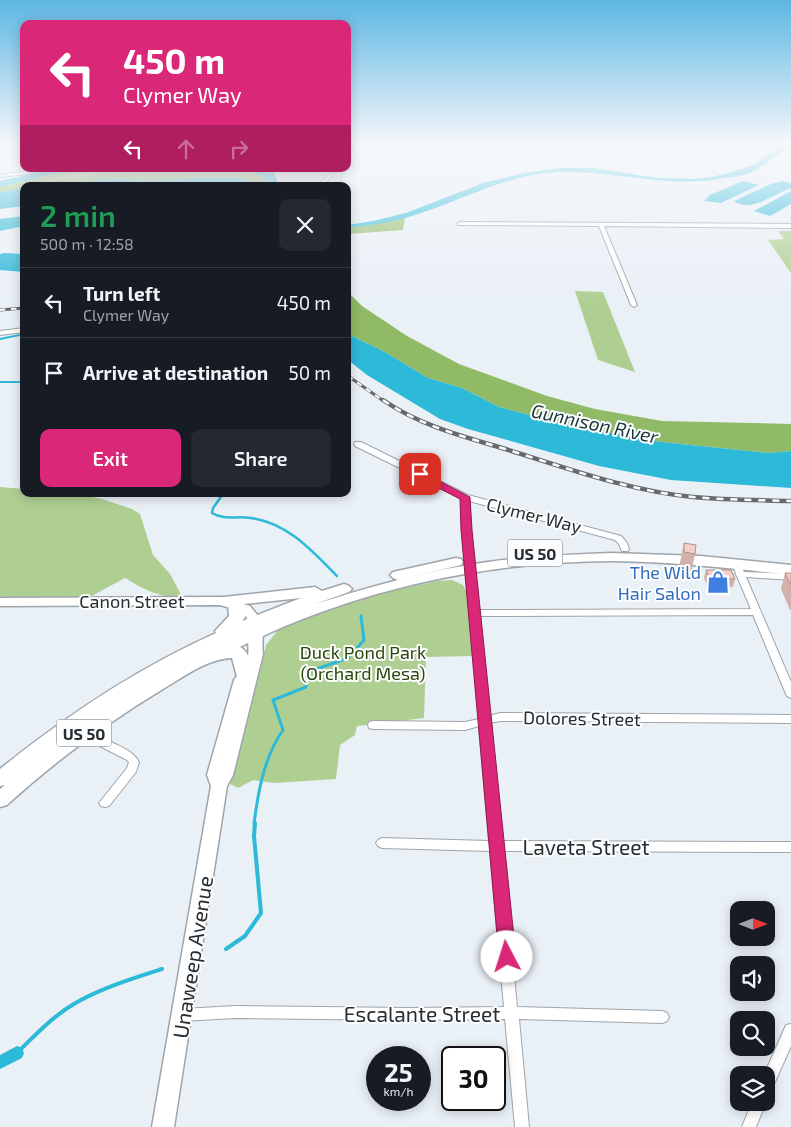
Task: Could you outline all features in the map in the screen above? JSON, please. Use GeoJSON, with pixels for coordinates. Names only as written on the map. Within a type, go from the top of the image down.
{"type":"FeatureCollection","features":[{"type":"Feature","properties":{"kind":"highway","name":"US 50"},"geometry":{"type":"LineString","coordinates":[[255,633],[318,597],[430,567],[531,562],[626,549],[723,553],[791,563]]}},
{"type":"Feature","properties":{"kind":"highway","name":"US 50"},"geometry":{"type":"LineString","coordinates":[[606,553],[737,569],[791,570]]}},
{"type":"Feature","properties":{"kind":"highway"},"geometry":{"type":"LineString","coordinates":[[606,553],[713,556],[723,553]]}},
{"type":"Feature","properties":{"kind":"highway"},"geometry":{"type":"LineString","coordinates":[[737,569],[755,560],[791,563]]}},
{"type":"Feature","properties":{"kind":"highway","name":"US 50"},"geometry":{"type":"LineString","coordinates":[[0,780],[43,744],[100,704],[163,666],[350,597],[471,564]]}},
{"type":"Feature","properties":{"kind":"highway"},"geometry":{"type":"LineString","coordinates":[[220,601],[284,596],[351,587]]}},
{"type":"Feature","properties":{"kind":"highway"},"geometry":{"type":"LineString","coordinates":[[208,649],[237,617],[236,604]]}},
{"type":"Feature","properties":{"kind":"highway","name":"US 50"},"geometry":{"type":"LineString","coordinates":[[0,800],[59,750],[124,704],[208,649]]}},
{"type":"Feature","properties":{"kind":"highway"},"geometry":{"type":"LineString","coordinates":[[208,649],[237,652],[240,656],[243,673]]}},
{"type":"Feature","properties":{"kind":"main road","name":"Unaweep Avenue"},"geometry":{"type":"LineString","coordinates":[[163,1127],[183,1015],[218,786],[215,775],[255,633]]}},
{"type":"Feature","properties":{"kind":"main road","name":"Unaweep Avenue"},"geometry":{"type":"LineString","coordinates":[[218,786],[225,776],[256,654],[255,633]]}},
{"type":"Feature","properties":{"kind":"street"},"geometry":{"type":"LineString","coordinates":[[460,224],[791,226]]}},
{"type":"Feature","properties":{"kind":"street"},"geometry":{"type":"LineString","coordinates":[[601,225],[634,305]]}},
{"type":"Feature","properties":{"kind":"street"},"geometry":{"type":"LineString","coordinates":[[0,333],[20,330]]}},
{"type":"Feature","properties":{"kind":"street","name":"Clymer Way"},"geometry":{"type":"LineString","coordinates":[[358,444],[465,497],[618,538],[626,549]]}},
{"type":"Feature","properties":{"kind":"street"},"geometry":{"type":"LineString","coordinates":[[465,497],[466,530],[471,564],[522,1127]]}},
{"type":"Feature","properties":{"kind":"street"},"geometry":{"type":"LineString","coordinates":[[737,569],[791,577]]}},
{"type":"Feature","properties":{"kind":"street"},"geometry":{"type":"LineString","coordinates":[[737,569],[791,694]]}},
{"type":"Feature","properties":{"kind":"street","name":"Canon Street"},"geometry":{"type":"LineString","coordinates":[[0,602],[220,601],[236,604],[249,610],[255,633]]}},
{"type":"Feature","properties":{"kind":"street"},"geometry":{"type":"LineString","coordinates":[[474,613],[756,612]]}},
{"type":"Feature","properties":{"kind":"street"},"geometry":{"type":"LineString","coordinates":[[100,704],[87,730],[94,738],[131,757],[134,762],[132,769],[105,803]]}},
{"type":"Feature","properties":{"kind":"street","name":"Dolores Street"},"geometry":{"type":"LineString","coordinates":[[374,725],[465,726],[500,717],[791,719]]}},
{"type":"Feature","properties":{"kind":"street","name":"Laveta Street"},"geometry":{"type":"LineString","coordinates":[[382,843],[497,846],[791,847]]}},
{"type":"Feature","properties":{"kind":"street","name":"Escalante Street"},"geometry":{"type":"LineString","coordinates":[[183,1015],[235,1012],[407,1014],[512,1012],[662,1017]]}},
{"type":"Feature","properties":{"kind":"street"},"geometry":{"type":"LineString","coordinates":[[775,1066],[791,1030]]}},
{"type":"Feature","properties":{"kind":"street"},"geometry":{"type":"LineString","coordinates":[[748,1127],[755,1111]]}},
{"type":"Feature","properties":{"kind":"green space"},"geometry":{"type":"Polygon","coordinates":[[[405,218],[403,230],[351,234],[351,227],[405,218]]]}},
{"type":"Feature","properties":{"kind":"green space"},"geometry":{"type":"Polygon","coordinates":[[[778,231],[791,231],[791,273],[768,240],[784,239],[778,231]]]}},
{"type":"Feature","properties":{"kind":"green space"},"geometry":{"type":"Polygon","coordinates":[[[575,291],[603,292],[635,372],[598,360],[575,291]]]}},
{"type":"Feature","properties":{"kind":"green space"},"geometry":{"type":"Polygon","coordinates":[[[351,295],[362,306],[407,336],[459,364],[547,396],[595,409],[662,421],[791,424],[791,451],[769,453],[661,442],[571,426],[499,407],[462,388],[428,378],[385,352],[351,335],[351,295]]]}},
{"type":"Feature","properties":{"kind":"green space"},"geometry":{"type":"Polygon","coordinates":[[[0,487],[20,489],[20,497],[92,497],[132,509],[140,514],[153,555],[170,574],[183,598],[167,597],[139,586],[125,578],[88,598],[0,598],[0,487]]]}},
{"type":"Feature","properties":{"kind":"green space","name":"Duck Pond Park (Orchard Mesa)"},"geometry":{"type":"Polygon","coordinates":[[[452,580],[463,585],[470,598],[473,656],[426,657],[424,718],[357,726],[355,735],[340,745],[336,779],[274,783],[253,780],[238,788],[230,784],[236,768],[266,645],[278,630],[364,597],[437,581],[452,580]]]}},
{"type":"Feature","properties":{"kind":"water"},"geometry":{"type":"Polygon","coordinates":[[[0,196],[20,196],[20,206],[0,209],[0,196]]]}},
{"type":"Feature","properties":{"kind":"water"},"geometry":{"type":"Polygon","coordinates":[[[451,196],[467,196],[409,217],[351,228],[351,225],[406,213],[451,196]]]}},
{"type":"Feature","properties":{"kind":"water"},"geometry":{"type":"Polygon","coordinates":[[[709,196],[737,196],[721,203],[704,201],[709,196]]]}},
{"type":"Feature","properties":{"kind":"water"},"geometry":{"type":"Polygon","coordinates":[[[746,196],[774,196],[748,205],[734,201],[746,196]]]}},
{"type":"Feature","properties":{"kind":"water"},"geometry":{"type":"Polygon","coordinates":[[[783,196],[791,196],[791,204],[770,216],[754,211],[783,196]]]}},
{"type":"Feature","properties":{"kind":"water"},"geometry":{"type":"Polygon","coordinates":[[[20,216],[20,227],[0,231],[0,219],[20,216]]]}},
{"type":"Feature","properties":{"kind":"water"},"geometry":{"type":"Polygon","coordinates":[[[0,254],[20,254],[20,272],[0,270],[0,254]]]}},
{"type":"Feature","properties":{"kind":"water"},"geometry":{"type":"Polygon","coordinates":[[[351,335],[385,352],[428,378],[462,388],[499,407],[571,426],[661,442],[769,453],[791,451],[791,488],[671,480],[599,466],[468,429],[440,419],[367,375],[351,362],[351,335]]]}},
{"type":"Feature","properties":{"kind":"building"},"geometry":{"type":"Polygon","coordinates":[[[684,543],[696,545],[695,554],[684,552],[684,543]]]}},
{"type":"Feature","properties":{"kind":"building"},"geometry":{"type":"Polygon","coordinates":[[[706,570],[731,570],[735,579],[709,577],[706,570]]]}},
{"type":"Feature","properties":{"kind":"building"},"geometry":{"type":"Polygon","coordinates":[[[785,573],[791,573],[791,585],[785,573]]]}},
{"type":"Feature","properties":{"kind":"waterway"},"geometry":{"type":"LineString","coordinates":[[0,339],[20,335]]}},
{"type":"Feature","properties":{"kind":"waterway"},"geometry":{"type":"LineString","coordinates":[[0,382],[20,382]]}},
{"type":"Feature","properties":{"kind":"waterway"},"geometry":{"type":"LineString","coordinates":[[221,497],[213,508],[212,513],[226,517],[251,518],[277,526],[298,540],[337,576]]}},
{"type":"Feature","properties":{"kind":"waterway"},"geometry":{"type":"LineString","coordinates":[[254,824],[260,787],[267,763],[276,740],[283,730],[273,700],[306,687],[308,672],[348,658],[364,640],[361,616]]}},
{"type":"Feature","properties":{"kind":"waterway"},"geometry":{"type":"LineString","coordinates":[[226,949],[245,936],[261,913],[254,836],[255,823]]}},
{"type":"Feature","properties":{"kind":"waterway"},"geometry":{"type":"LineString","coordinates":[[17,1053],[54,1018],[70,1006],[109,987],[162,969]]}},
{"type":"Feature","properties":{"kind":"waterway"},"geometry":{"type":"LineString","coordinates":[[0,1062],[17,1053]]}},
{"type":"Feature","properties":{"kind":"railway"},"geometry":{"type":"LineString","coordinates":[[0,310],[20,308]]}},
{"type":"Feature","properties":{"kind":"railway"},"geometry":{"type":"LineString","coordinates":[[351,378],[385,402]]}},
{"type":"Feature","properties":{"kind":"railway"},"geometry":{"type":"LineString","coordinates":[[383,400],[397,409],[441,429],[620,484],[693,497],[791,501]]}},
{"type":"Feature","properties":{"kind":"place","name":"The Wild Hair Salon"},"geometry":{"type":"Point","coordinates":[718,582]}},
{"type":"Feature","properties":{"kind":"route"},"geometry":{"type":"LineString","coordinates":[[420,474],[465,497],[466,530],[507,957]]}},
{"type":"Feature","properties":{"kind":"water label","name":"Gunnison River"},"geometry":{"type":"Point","coordinates":[595,423]}}]}
